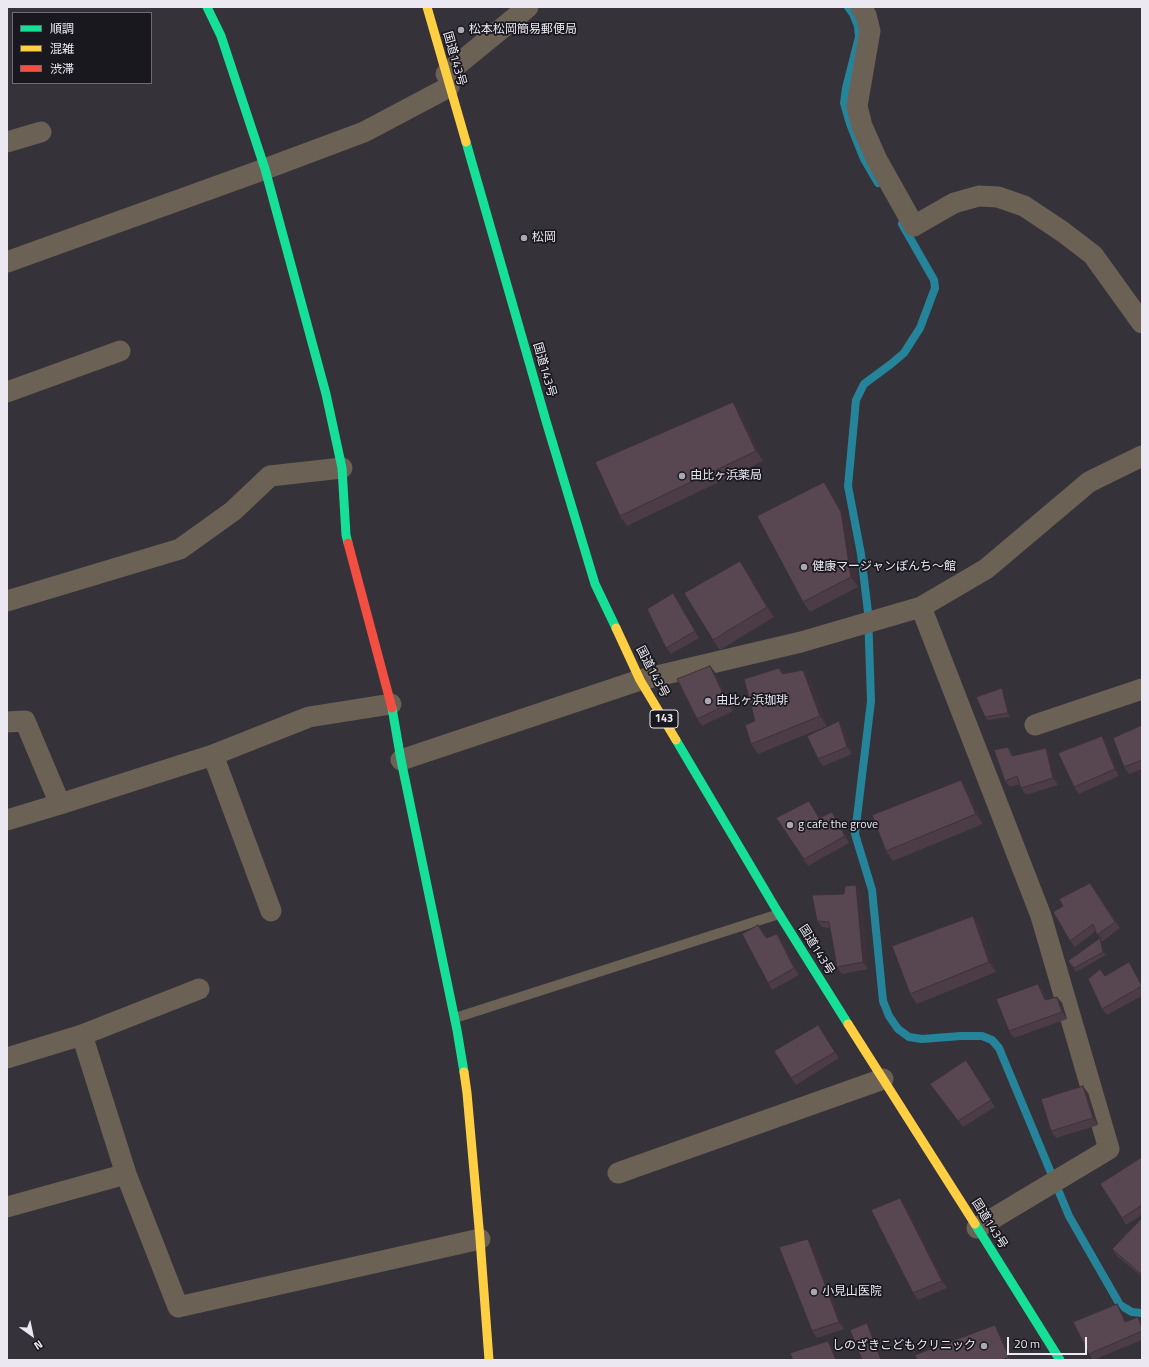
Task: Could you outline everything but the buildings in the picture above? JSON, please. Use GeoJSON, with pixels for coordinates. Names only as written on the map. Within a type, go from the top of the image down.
{"type":"FeatureCollection","features":[{"type":"Feature","properties":{"kind":"main road"},"geometry":{"type":"LineString","coordinates":[[207,7],[221,36],[265,169],[326,394],[342,468],[346,535],[391,704],[401,760],[454,1018],[467,1093],[489,1360]]}},
{"type":"Feature","properties":{"kind":"main road","name":"国道143号"},"geometry":{"type":"LineString","coordinates":[[427,7],[546,421],[595,584],[640,680],[779,914],[1060,1360]]}},
{"type":"Feature","properties":{"kind":"street"},"geometry":{"type":"LineString","coordinates":[[7,262],[364,132],[448,80],[528,7]]}},
{"type":"Feature","properties":{"kind":"street"},"geometry":{"type":"LineString","coordinates":[[861,7],[866,15],[870,31],[856,106],[862,126],[877,160],[914,226],[954,203],[979,196],[998,197],[1024,206],[1063,232],[1093,255],[1142,323]]}},
{"type":"Feature","properties":{"kind":"street"},"geometry":{"type":"LineString","coordinates":[[7,142],[41,132]]}},
{"type":"Feature","properties":{"kind":"street"},"geometry":{"type":"LineString","coordinates":[[7,392],[120,351]]}},
{"type":"Feature","properties":{"kind":"street"},"geometry":{"type":"LineString","coordinates":[[401,760],[640,680],[801,642],[921,608],[986,569],[1090,482],[1142,456]]}},
{"type":"Feature","properties":{"kind":"street"},"geometry":{"type":"LineString","coordinates":[[7,601],[180,549],[233,512],[270,476],[342,468]]}},
{"type":"Feature","properties":{"kind":"street"},"geometry":{"type":"LineString","coordinates":[[921,608],[1041,916],[1109,1149],[977,1228]]}},
{"type":"Feature","properties":{"kind":"street"},"geometry":{"type":"LineString","coordinates":[[1035,725],[1142,689]]}},
{"type":"Feature","properties":{"kind":"street"},"geometry":{"type":"LineString","coordinates":[[7,820],[213,755],[309,717],[391,704]]}},
{"type":"Feature","properties":{"kind":"street"},"geometry":{"type":"LineString","coordinates":[[7,722],[24,721],[60,804]]}},
{"type":"Feature","properties":{"kind":"street"},"geometry":{"type":"LineString","coordinates":[[213,755],[271,911]]}},
{"type":"Feature","properties":{"kind":"street"},"geometry":{"type":"LineString","coordinates":[[7,1058],[82,1035],[199,989]]}},
{"type":"Feature","properties":{"kind":"street"},"geometry":{"type":"LineString","coordinates":[[82,1035],[126,1174],[178,1307],[480,1239]]}},
{"type":"Feature","properties":{"kind":"street"},"geometry":{"type":"LineString","coordinates":[[618,1173],[883,1079]]}},
{"type":"Feature","properties":{"kind":"street"},"geometry":{"type":"LineString","coordinates":[[7,1207],[126,1174]]}},
{"type":"Feature","properties":{"kind":"lane"},"geometry":{"type":"LineString","coordinates":[[454,1018],[779,914]]}},
{"type":"Feature","properties":{"kind":"waterway"},"geometry":{"type":"LineString","coordinates":[[848,7],[858,26],[859,37],[846,88],[844,103],[850,124],[864,159],[878,183]]}},
{"type":"Feature","properties":{"kind":"waterway"},"geometry":{"type":"LineString","coordinates":[[902,224],[934,280],[935,288],[920,328],[904,353],[864,384],[856,400],[848,486],[861,554],[868,612],[871,701],[855,834],[872,890],[883,1001],[889,1016],[898,1029],[909,1037],[922,1039],[982,1036],[992,1040],[999,1048],[1069,1216],[1120,1305],[1132,1312],[1142,1313]]}},
{"type":"Feature","properties":{"kind":"traffic: fast"},"geometry":{"type":"LineString","coordinates":[[207,7],[221,36],[265,169],[326,394],[342,468],[346,535],[348,543]]}},
{"type":"Feature","properties":{"kind":"traffic: fast"},"geometry":{"type":"LineString","coordinates":[[466,142],[546,421],[595,584],[616,628]]}},
{"type":"Feature","properties":{"kind":"traffic: fast"},"geometry":{"type":"LineString","coordinates":[[392,708],[401,760],[457,1030],[464,1072]]}},
{"type":"Feature","properties":{"kind":"traffic: fast"},"geometry":{"type":"LineString","coordinates":[[676,740],[779,914],[848,1024]]}},
{"type":"Feature","properties":{"kind":"traffic: fast"},"geometry":{"type":"LineString","coordinates":[[975,1224],[1060,1360]]}},
{"type":"Feature","properties":{"kind":"traffic: slow"},"geometry":{"type":"LineString","coordinates":[[427,7],[466,142]]}},
{"type":"Feature","properties":{"kind":"traffic: slow"},"geometry":{"type":"LineString","coordinates":[[616,628],[640,680],[676,740]]}},
{"type":"Feature","properties":{"kind":"traffic: slow"},"geometry":{"type":"LineString","coordinates":[[848,1024],[975,1224]]}},
{"type":"Feature","properties":{"kind":"traffic: slow"},"geometry":{"type":"LineString","coordinates":[[464,1072],[480,1239],[489,1360]]}},
{"type":"Feature","properties":{"kind":"traffic: jam"},"geometry":{"type":"LineString","coordinates":[[348,543],[392,708]]}},
{"type":"Feature","properties":{"kind":"place","name":"松本松岡簡易郵便局"},"geometry":{"type":"Point","coordinates":[461,30]}},
{"type":"Feature","properties":{"kind":"place","name":"松岡"},"geometry":{"type":"Point","coordinates":[524,238]}},
{"type":"Feature","properties":{"kind":"place","name":"由比ヶ浜薬局"},"geometry":{"type":"Point","coordinates":[682,476]}},
{"type":"Feature","properties":{"kind":"place","name":"健康マージャンぽんち～館"},"geometry":{"type":"Point","coordinates":[804,567]}},
{"type":"Feature","properties":{"kind":"place","name":"由比ヶ浜珈琲"},"geometry":{"type":"Point","coordinates":[708,701]}},
{"type":"Feature","properties":{"kind":"place","name":"g cafe the grove"},"geometry":{"type":"Point","coordinates":[790,825]}},
{"type":"Feature","properties":{"kind":"place","name":"小見山医院"},"geometry":{"type":"Point","coordinates":[814,1292]}},
{"type":"Feature","properties":{"kind":"place","name":"しのざきこどもクリニック"},"geometry":{"type":"Point","coordinates":[984,1346]}}]}
